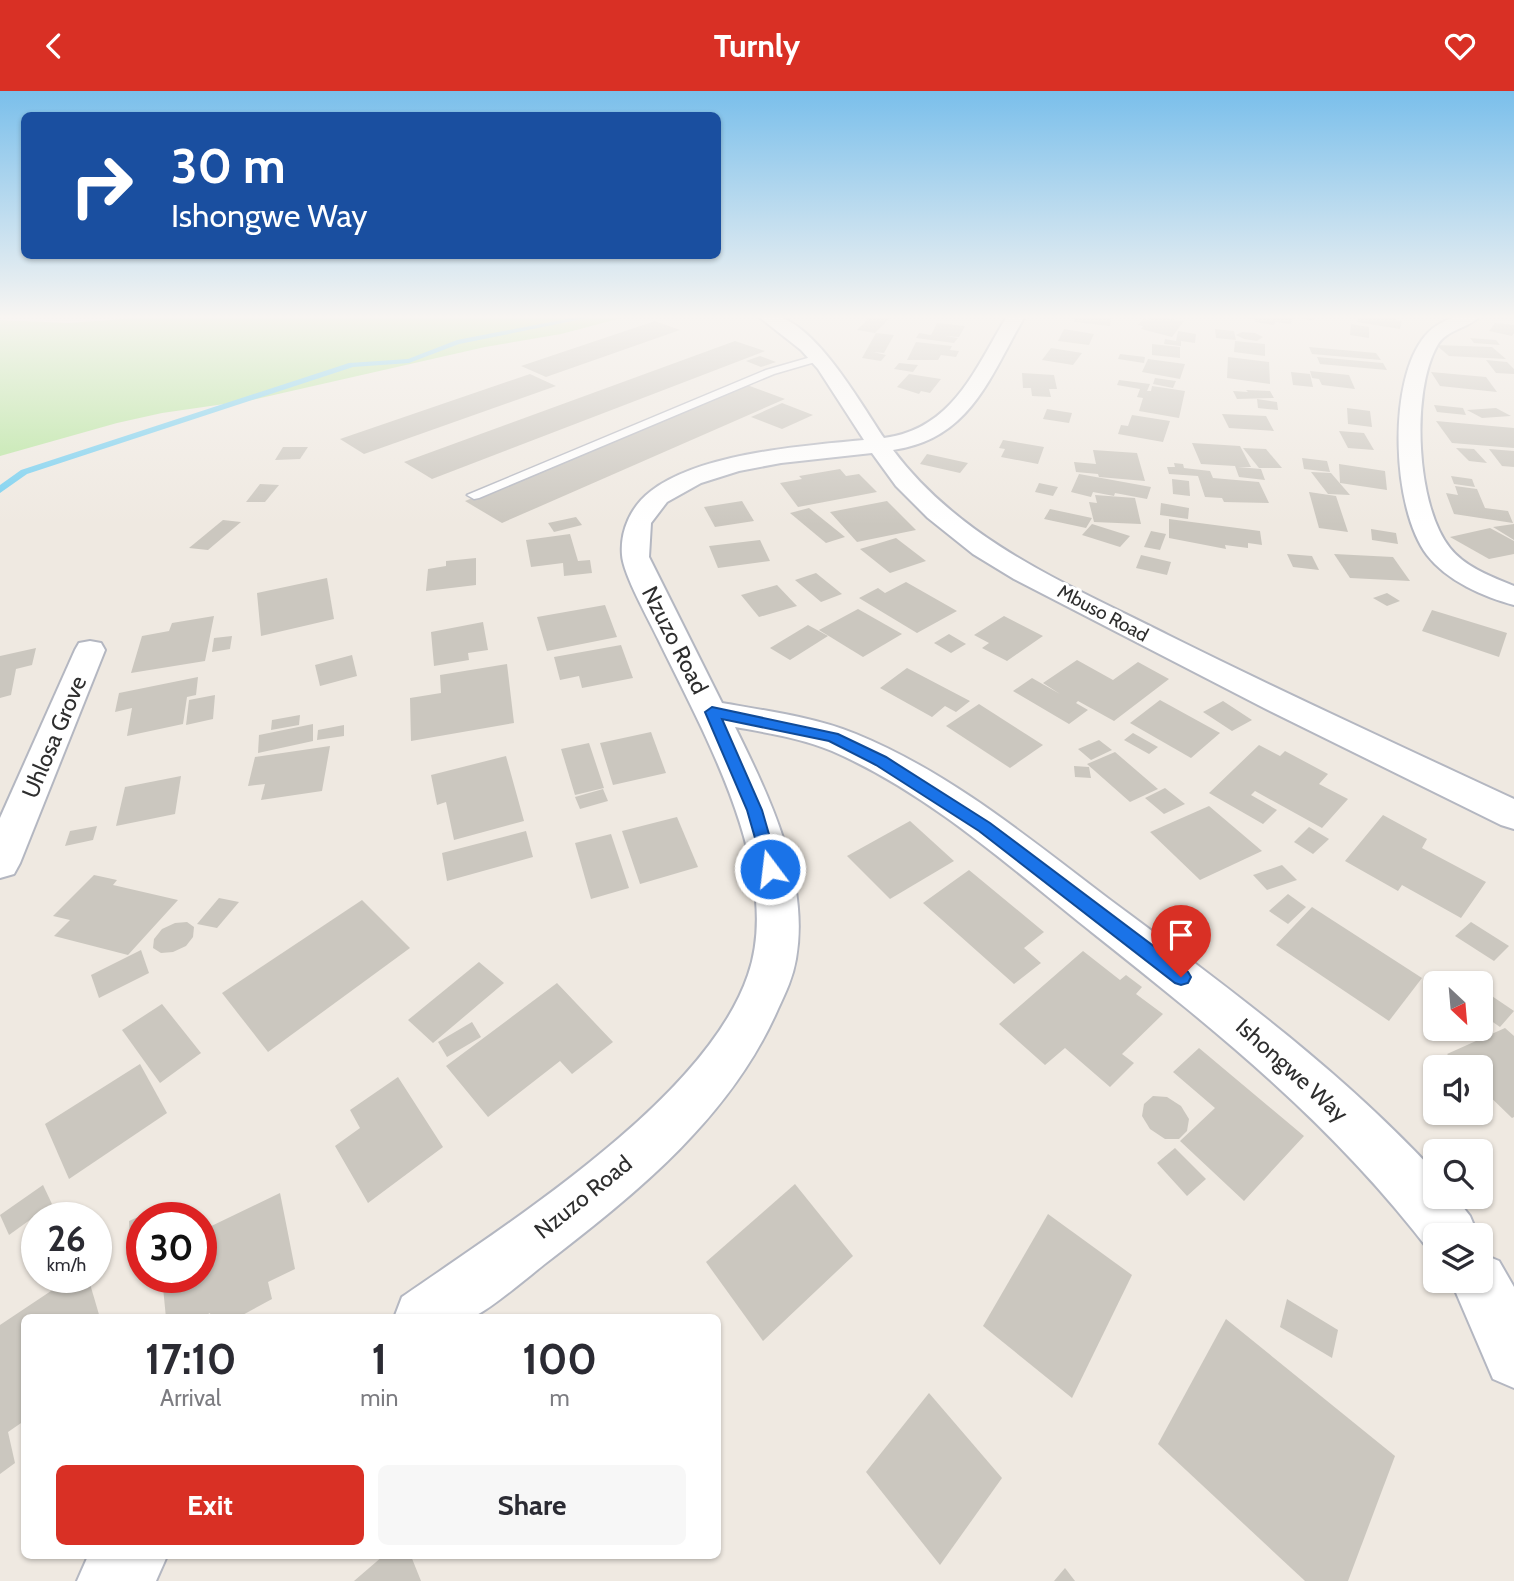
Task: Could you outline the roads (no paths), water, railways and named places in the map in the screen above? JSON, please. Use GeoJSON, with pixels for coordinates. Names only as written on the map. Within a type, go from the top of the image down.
{"type":"FeatureCollection","features":[{"type":"Feature","properties":{"kind":"street","name":"Mbuso Road"},"geometry":{"type":"LineString","coordinates":[[837,386],[896,470],[935,512],[1013,566],[1181,654],[1514,814]]}},
{"type":"Feature","properties":{"kind":"street","name":"Nzuzo Road"},"geometry":{"type":"LineString","coordinates":[[428,1314],[611,1179],[670,1124],[718,1069],[752,1021],[771,976],[777,934],[770,869],[755,810],[712,712],[635,557],[632,543],[640,517],[654,502],[673,489],[721,468],[812,452],[880,446],[913,439],[948,421],[957,412],[973,386]]}},
{"type":"Feature","properties":{"kind":"street"},"geometry":{"type":"LineString","coordinates":[[1414,386],[1411,451],[1425,529],[1436,549],[1448,562],[1514,596]]}},
{"type":"Feature","properties":{"kind":"street","name":"Uhlosa Grove"},"geometry":{"type":"LineString","coordinates":[[0,863],[90,650]]}},
{"type":"Feature","properties":{"kind":"street","name":"Ishongwe Way"},"geometry":{"type":"LineString","coordinates":[[712,712],[833,737],[901,773],[985,827],[1225,1011],[1334,1105],[1424,1199],[1442,1223]]}},
{"type":"Feature","properties":{"kind":"street"},"geometry":{"type":"LineString","coordinates":[[1485,1293],[1514,1358]]}},
{"type":"Feature","properties":{"kind":"street"},"geometry":{"type":"LineString","coordinates":[[111,1581],[131,1559]]}},
{"type":"Feature","properties":{"kind":"lane"},"geometry":{"type":"LineString","coordinates":[[474,495],[737,386]]}},
{"type":"Feature","properties":{"kind":"waterway"},"geometry":{"type":"LineString","coordinates":[[0,490],[24,472],[289,386]]}}]}
